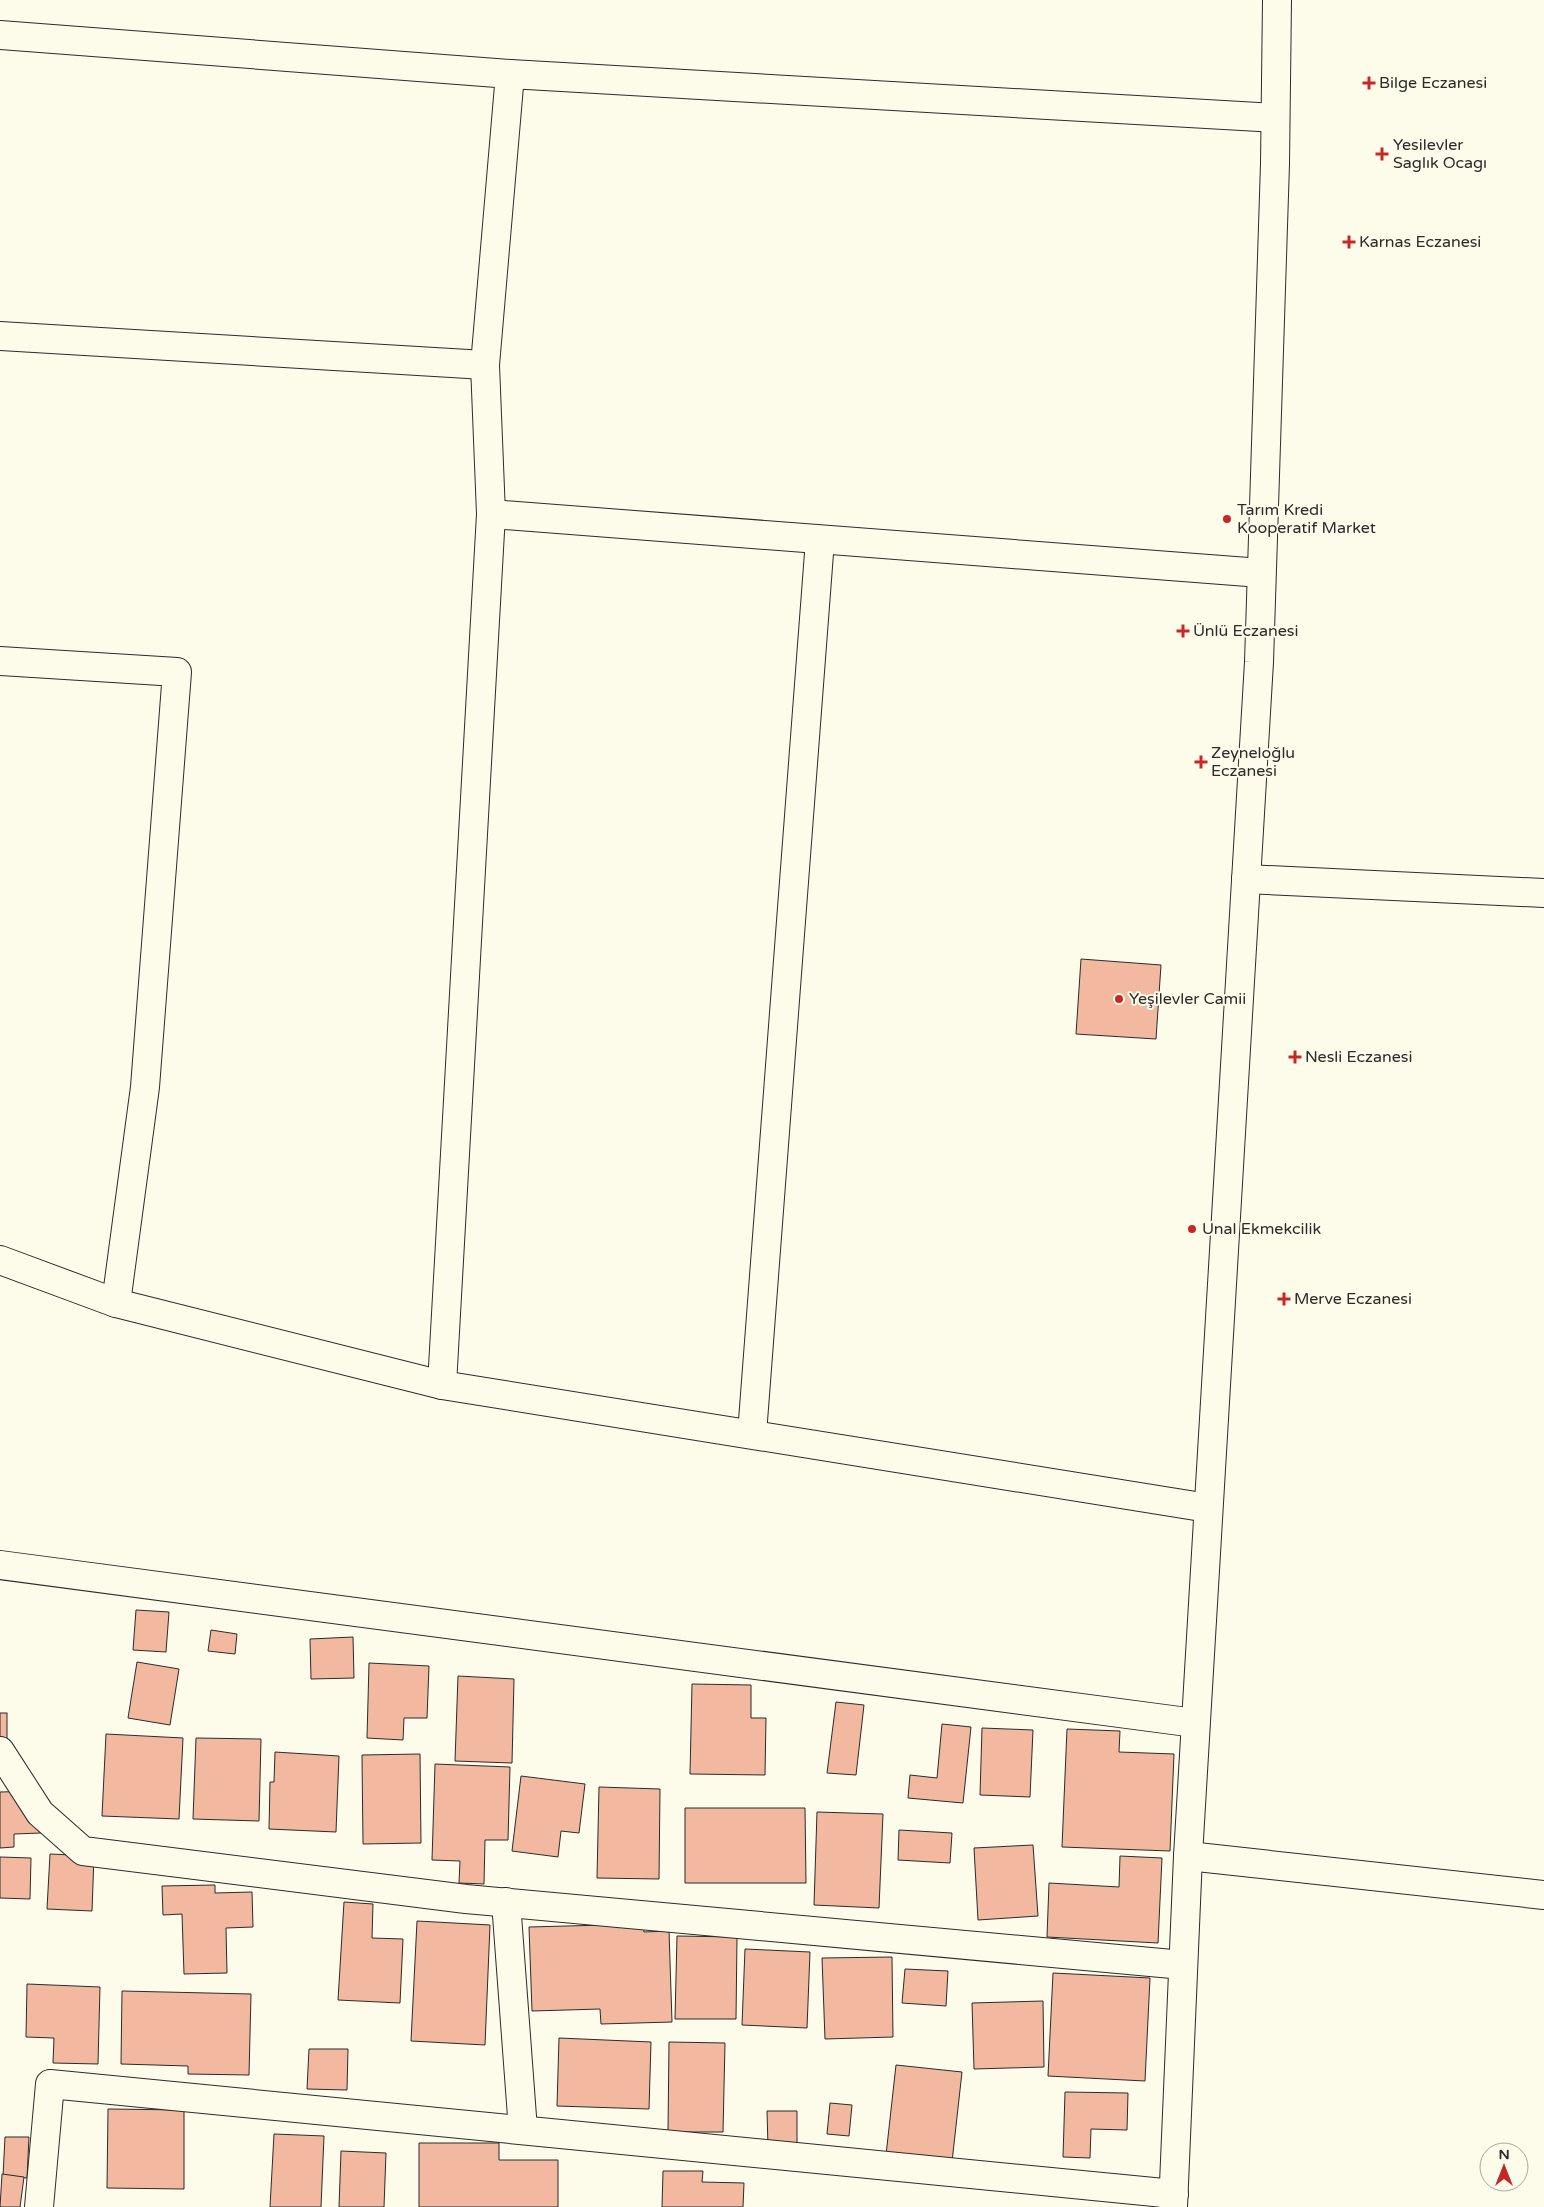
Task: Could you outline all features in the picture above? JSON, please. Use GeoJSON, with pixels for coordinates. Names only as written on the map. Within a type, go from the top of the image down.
{"type":"FeatureCollection","features":[{"type":"Feature","properties":{"kind":"street"},"geometry":{"type":"LineString","coordinates":[[40,2207],[50,2084],[523,2130],[1173,2200],[1195,1723],[1259,662],[1277,0]]}},
{"type":"Feature","properties":{"kind":"street"},"geometry":{"type":"LineString","coordinates":[[0,35],[510,74],[1275,118]]}},
{"type":"Feature","properties":{"kind":"street"},"geometry":{"type":"LineString","coordinates":[[442,1385],[491,514],[485,365],[510,74]]}},
{"type":"Feature","properties":{"kind":"street"},"geometry":{"type":"LineString","coordinates":[[0,336],[485,365]]}},
{"type":"Feature","properties":{"kind":"street"},"geometry":{"type":"LineString","coordinates":[[491,514],[1261,574]]}},
{"type":"Feature","properties":{"kind":"street"},"geometry":{"type":"LineString","coordinates":[[752,1434],[820,540]]}},
{"type":"Feature","properties":{"kind":"street"},"geometry":{"type":"LineString","coordinates":[[0,661],[176,672],[145,1087],[116,1303]]}},
{"type":"Feature","properties":{"kind":"street"},"geometry":{"type":"LineString","coordinates":[[1246,879],[1544,893]]}},
{"type":"Feature","properties":{"kind":"street"},"geometry":{"type":"LineString","coordinates":[[0,1260],[116,1303],[442,1385],[1208,1508]]}},
{"type":"Feature","properties":{"kind":"street"},"geometry":{"type":"LineString","coordinates":[[0,1565],[1195,1723]]}},
{"type":"Feature","properties":{"kind":"street"},"geometry":{"type":"LineString","coordinates":[[0,1751],[40,1813],[83,1851],[184,1865],[506,1902],[1183,1965]]}},
{"type":"Feature","properties":{"kind":"street"},"geometry":{"type":"LineString","coordinates":[[1188,1856],[1544,1895]]}},
{"type":"Feature","properties":{"kind":"street"},"geometry":{"type":"LineString","coordinates":[[506,1902],[523,2130]]}},
{"type":"Feature","properties":{"kind":"building","name":"Yeşilevler Camii"},"geometry":{"type":"Polygon","coordinates":[[[1081,959],[1161,965],[1156,1039],[1076,1034],[1081,959]]]}},
{"type":"Feature","properties":{"kind":"building"},"geometry":{"type":"Polygon","coordinates":[[[136,1610],[169,1612],[166,1652],[133,1650],[136,1610]]]}},
{"type":"Feature","properties":{"kind":"building"},"geometry":{"type":"Polygon","coordinates":[[[211,1630],[237,1634],[235,1654],[208,1651],[211,1630]]]}},
{"type":"Feature","properties":{"kind":"building"},"geometry":{"type":"Polygon","coordinates":[[[353,1637],[354,1678],[311,1679],[310,1639],[353,1637]]]}},
{"type":"Feature","properties":{"kind":"building"},"geometry":{"type":"Polygon","coordinates":[[[137,1662],[179,1669],[170,1725],[128,1718],[137,1662]]]}},
{"type":"Feature","properties":{"kind":"building"},"geometry":{"type":"Polygon","coordinates":[[[369,1663],[429,1666],[427,1718],[404,1718],[403,1740],[367,1738],[369,1663]]]}},
{"type":"Feature","properties":{"kind":"building"},"geometry":{"type":"Polygon","coordinates":[[[458,1676],[514,1679],[512,1763],[455,1761],[458,1676]]]}},
{"type":"Feature","properties":{"kind":"building"},"geometry":{"type":"Polygon","coordinates":[[[692,1684],[751,1685],[751,1718],[766,1718],[765,1775],[690,1774],[692,1684]]]}},
{"type":"Feature","properties":{"kind":"building"},"geometry":{"type":"Polygon","coordinates":[[[836,1702],[864,1705],[856,1775],[827,1773],[836,1702]]]}},
{"type":"Feature","properties":{"kind":"building"},"geometry":{"type":"Polygon","coordinates":[[[0,1713],[7,1713],[7,1773],[0,1773],[0,1713]]]}},
{"type":"Feature","properties":{"kind":"building"},"geometry":{"type":"Polygon","coordinates":[[[942,1724],[971,1727],[963,1803],[908,1798],[910,1775],[937,1778],[942,1724]]]}},
{"type":"Feature","properties":{"kind":"building"},"geometry":{"type":"Polygon","coordinates":[[[982,1728],[1033,1730],[1030,1797],[980,1795],[982,1728]]]}},
{"type":"Feature","properties":{"kind":"building"},"geometry":{"type":"Polygon","coordinates":[[[1067,1729],[1120,1731],[1119,1752],[1174,1754],[1170,1851],[1062,1847],[1067,1729]]]}},
{"type":"Feature","properties":{"kind":"building"},"geometry":{"type":"Polygon","coordinates":[[[106,1734],[183,1738],[179,1819],[102,1816],[106,1734]]]}},
{"type":"Feature","properties":{"kind":"building"},"geometry":{"type":"Polygon","coordinates":[[[196,1738],[261,1739],[259,1821],[193,1819],[196,1738]]]}},
{"type":"Feature","properties":{"kind":"building"},"geometry":{"type":"Polygon","coordinates":[[[275,1752],[339,1756],[336,1832],[269,1829],[270,1782],[274,1782],[275,1752]]]}},
{"type":"Feature","properties":{"kind":"building"},"geometry":{"type":"Polygon","coordinates":[[[420,1754],[421,1843],[363,1844],[362,1755],[420,1754]]]}},
{"type":"Feature","properties":{"kind":"building"},"geometry":{"type":"Polygon","coordinates":[[[435,1764],[510,1767],[508,1840],[485,1840],[484,1884],[459,1883],[460,1861],[432,1860],[435,1764]]]}},
{"type":"Feature","properties":{"kind":"building"},"geometry":{"type":"Polygon","coordinates":[[[521,1776],[585,1784],[579,1833],[561,1831],[558,1857],[512,1851],[521,1776]]]}},
{"type":"Feature","properties":{"kind":"building"},"geometry":{"type":"Polygon","coordinates":[[[599,1787],[660,1789],[659,1879],[597,1878],[599,1787]]]}},
{"type":"Feature","properties":{"kind":"building"},"geometry":{"type":"Polygon","coordinates":[[[39,1791],[41,1833],[14,1834],[14,1847],[0,1848],[0,1792],[39,1791]]]}},
{"type":"Feature","properties":{"kind":"building"},"geometry":{"type":"Polygon","coordinates":[[[685,1808],[805,1808],[806,1883],[685,1883],[685,1808]]]}},
{"type":"Feature","properties":{"kind":"building"},"geometry":{"type":"Polygon","coordinates":[[[817,1812],[883,1814],[879,1908],[814,1905],[817,1812]]]}},
{"type":"Feature","properties":{"kind":"building"},"geometry":{"type":"Polygon","coordinates":[[[899,1830],[952,1833],[950,1863],[898,1860],[899,1830]]]}},
{"type":"Feature","properties":{"kind":"building"},"geometry":{"type":"Polygon","coordinates":[[[1033,1845],[1038,1916],[978,1920],[974,1848],[1033,1845]]]}},
{"type":"Feature","properties":{"kind":"building"},"geometry":{"type":"Polygon","coordinates":[[[50,1854],[94,1856],[92,1911],[47,1909],[50,1854]]]}},
{"type":"Feature","properties":{"kind":"building"},"geometry":{"type":"Polygon","coordinates":[[[1120,1856],[1162,1858],[1158,1943],[1047,1937],[1049,1883],[1119,1887],[1120,1856]]]}},
{"type":"Feature","properties":{"kind":"building"},"geometry":{"type":"Polygon","coordinates":[[[0,1857],[31,1858],[30,1899],[0,1898],[0,1857]]]}},
{"type":"Feature","properties":{"kind":"building"},"geometry":{"type":"Polygon","coordinates":[[[215,1885],[215,1893],[252,1892],[253,1927],[226,1928],[227,1973],[184,1974],[182,1914],[163,1915],[162,1886],[215,1885]]]}},
{"type":"Feature","properties":{"kind":"building"},"geometry":{"type":"Polygon","coordinates":[[[344,1902],[373,1904],[372,1938],[403,1939],[400,2003],[338,2000],[344,1902]]]}},
{"type":"Feature","properties":{"kind":"building"},"geometry":{"type":"Polygon","coordinates":[[[417,1921],[490,1925],[485,2045],[411,2041],[417,1921]]]}},
{"type":"Feature","properties":{"kind":"building"},"geometry":{"type":"Polygon","coordinates":[[[643,1924],[644,1932],[669,1931],[672,2022],[601,2024],[600,2009],[532,2011],[529,1927],[643,1924]]]}},
{"type":"Feature","properties":{"kind":"building"},"geometry":{"type":"Polygon","coordinates":[[[677,1936],[737,1937],[736,2019],[675,2019],[677,1936]]]}},
{"type":"Feature","properties":{"kind":"building"},"geometry":{"type":"Polygon","coordinates":[[[745,1949],[810,1952],[807,2028],[742,2025],[745,1949]]]}},
{"type":"Feature","properties":{"kind":"building"},"geometry":{"type":"Polygon","coordinates":[[[892,1957],[893,2037],[825,2039],[822,1958],[892,1957]]]}},
{"type":"Feature","properties":{"kind":"building"},"geometry":{"type":"Polygon","coordinates":[[[905,1969],[948,1971],[946,2006],[902,2003],[905,1969]]]}},
{"type":"Feature","properties":{"kind":"building"},"geometry":{"type":"Polygon","coordinates":[[[1053,1973],[1150,1978],[1145,2081],[1048,2076],[1053,1973]]]}},
{"type":"Feature","properties":{"kind":"building"},"geometry":{"type":"Polygon","coordinates":[[[27,1984],[100,1987],[98,2064],[53,2063],[54,2038],[26,2037],[27,1984]]]}},
{"type":"Feature","properties":{"kind":"building"},"geometry":{"type":"Polygon","coordinates":[[[122,1991],[251,1994],[249,2075],[188,2074],[188,2066],[121,2064],[122,1991]]]}},
{"type":"Feature","properties":{"kind":"building"},"geometry":{"type":"Polygon","coordinates":[[[1043,2001],[1044,2067],[974,2069],[972,2003],[1043,2001]]]}},
{"type":"Feature","properties":{"kind":"building"},"geometry":{"type":"Polygon","coordinates":[[[559,2038],[651,2042],[649,2109],[557,2106],[559,2038]]]}},
{"type":"Feature","properties":{"kind":"building"},"geometry":{"type":"Polygon","coordinates":[[[669,2042],[725,2043],[723,2132],[668,2132],[669,2042]]]}},
{"type":"Feature","properties":{"kind":"building"},"geometry":{"type":"Polygon","coordinates":[[[309,2049],[348,2049],[347,2090],[307,2089],[309,2049]]]}},
{"type":"Feature","properties":{"kind":"building"},"geometry":{"type":"Polygon","coordinates":[[[896,2065],[962,2072],[952,2162],[886,2155],[896,2065]]]}},
{"type":"Feature","properties":{"kind":"building"},"geometry":{"type":"Polygon","coordinates":[[[1065,2092],[1128,2093],[1127,2130],[1091,2129],[1090,2158],[1063,2157],[1065,2092]]]}},
{"type":"Feature","properties":{"kind":"building"},"geometry":{"type":"Polygon","coordinates":[[[830,2103],[852,2105],[849,2136],[827,2134],[830,2103]]]}},
{"type":"Feature","properties":{"kind":"building"},"geometry":{"type":"Polygon","coordinates":[[[108,2109],[184,2110],[184,2189],[107,2188],[108,2109]]]}},
{"type":"Feature","properties":{"kind":"building"},"geometry":{"type":"Polygon","coordinates":[[[767,2111],[797,2111],[797,2147],[768,2147],[767,2111]]]}},
{"type":"Feature","properties":{"kind":"building"},"geometry":{"type":"Polygon","coordinates":[[[274,2134],[324,2136],[321,2207],[270,2207],[274,2134]]]}},
{"type":"Feature","properties":{"kind":"building"},"geometry":{"type":"Polygon","coordinates":[[[5,2137],[29,2137],[27,2178],[3,2176],[5,2137]]]}},
{"type":"Feature","properties":{"kind":"building"},"geometry":{"type":"Polygon","coordinates":[[[419,2143],[499,2143],[499,2160],[558,2160],[558,2207],[419,2207],[419,2143]]]}},
{"type":"Feature","properties":{"kind":"building"},"geometry":{"type":"Polygon","coordinates":[[[341,2151],[386,2153],[384,2207],[339,2207],[341,2151]]]}},
{"type":"Feature","properties":{"kind":"building"},"geometry":{"type":"Polygon","coordinates":[[[663,2171],[703,2171],[702,2182],[744,2183],[743,2207],[662,2207],[663,2171]]]}},
{"type":"Feature","properties":{"kind":"building"},"geometry":{"type":"Polygon","coordinates":[[[2,2174],[24,2177],[20,2207],[0,2207],[2,2174]]]}},
{"type":"Feature","properties":{"kind":"place","name":"Bilge Eczanesi"},"geometry":{"type":"Point","coordinates":[1369,83]}},
{"type":"Feature","properties":{"kind":"place","name":"Yesilevler Saglık Ocagı"},"geometry":{"type":"Point","coordinates":[1382,154]}},
{"type":"Feature","properties":{"kind":"place","name":"Karnas Eczanesi"},"geometry":{"type":"Point","coordinates":[1349,242]}},
{"type":"Feature","properties":{"kind":"place","name":"Tarım Kredi Kooperatif Market"},"geometry":{"type":"Point","coordinates":[1227,519]}},
{"type":"Feature","properties":{"kind":"place","name":"Ünlü Eczanesi"},"geometry":{"type":"Point","coordinates":[1183,631]}},
{"type":"Feature","properties":{"kind":"place","name":"Zeyneloğlu Eczanesi"},"geometry":{"type":"Point","coordinates":[1201,762]}},
{"type":"Feature","properties":{"kind":"place","name":"Yeşilevler Camii"},"geometry":{"type":"Point","coordinates":[1119,999]}},
{"type":"Feature","properties":{"kind":"place","name":"Nesli Eczanesi"},"geometry":{"type":"Point","coordinates":[1295,1057]}},
{"type":"Feature","properties":{"kind":"place","name":"Unal Ekmekcilik"},"geometry":{"type":"Point","coordinates":[1192,1229]}},
{"type":"Feature","properties":{"kind":"place","name":"Merve Eczanesi"},"geometry":{"type":"Point","coordinates":[1284,1299]}}]}
